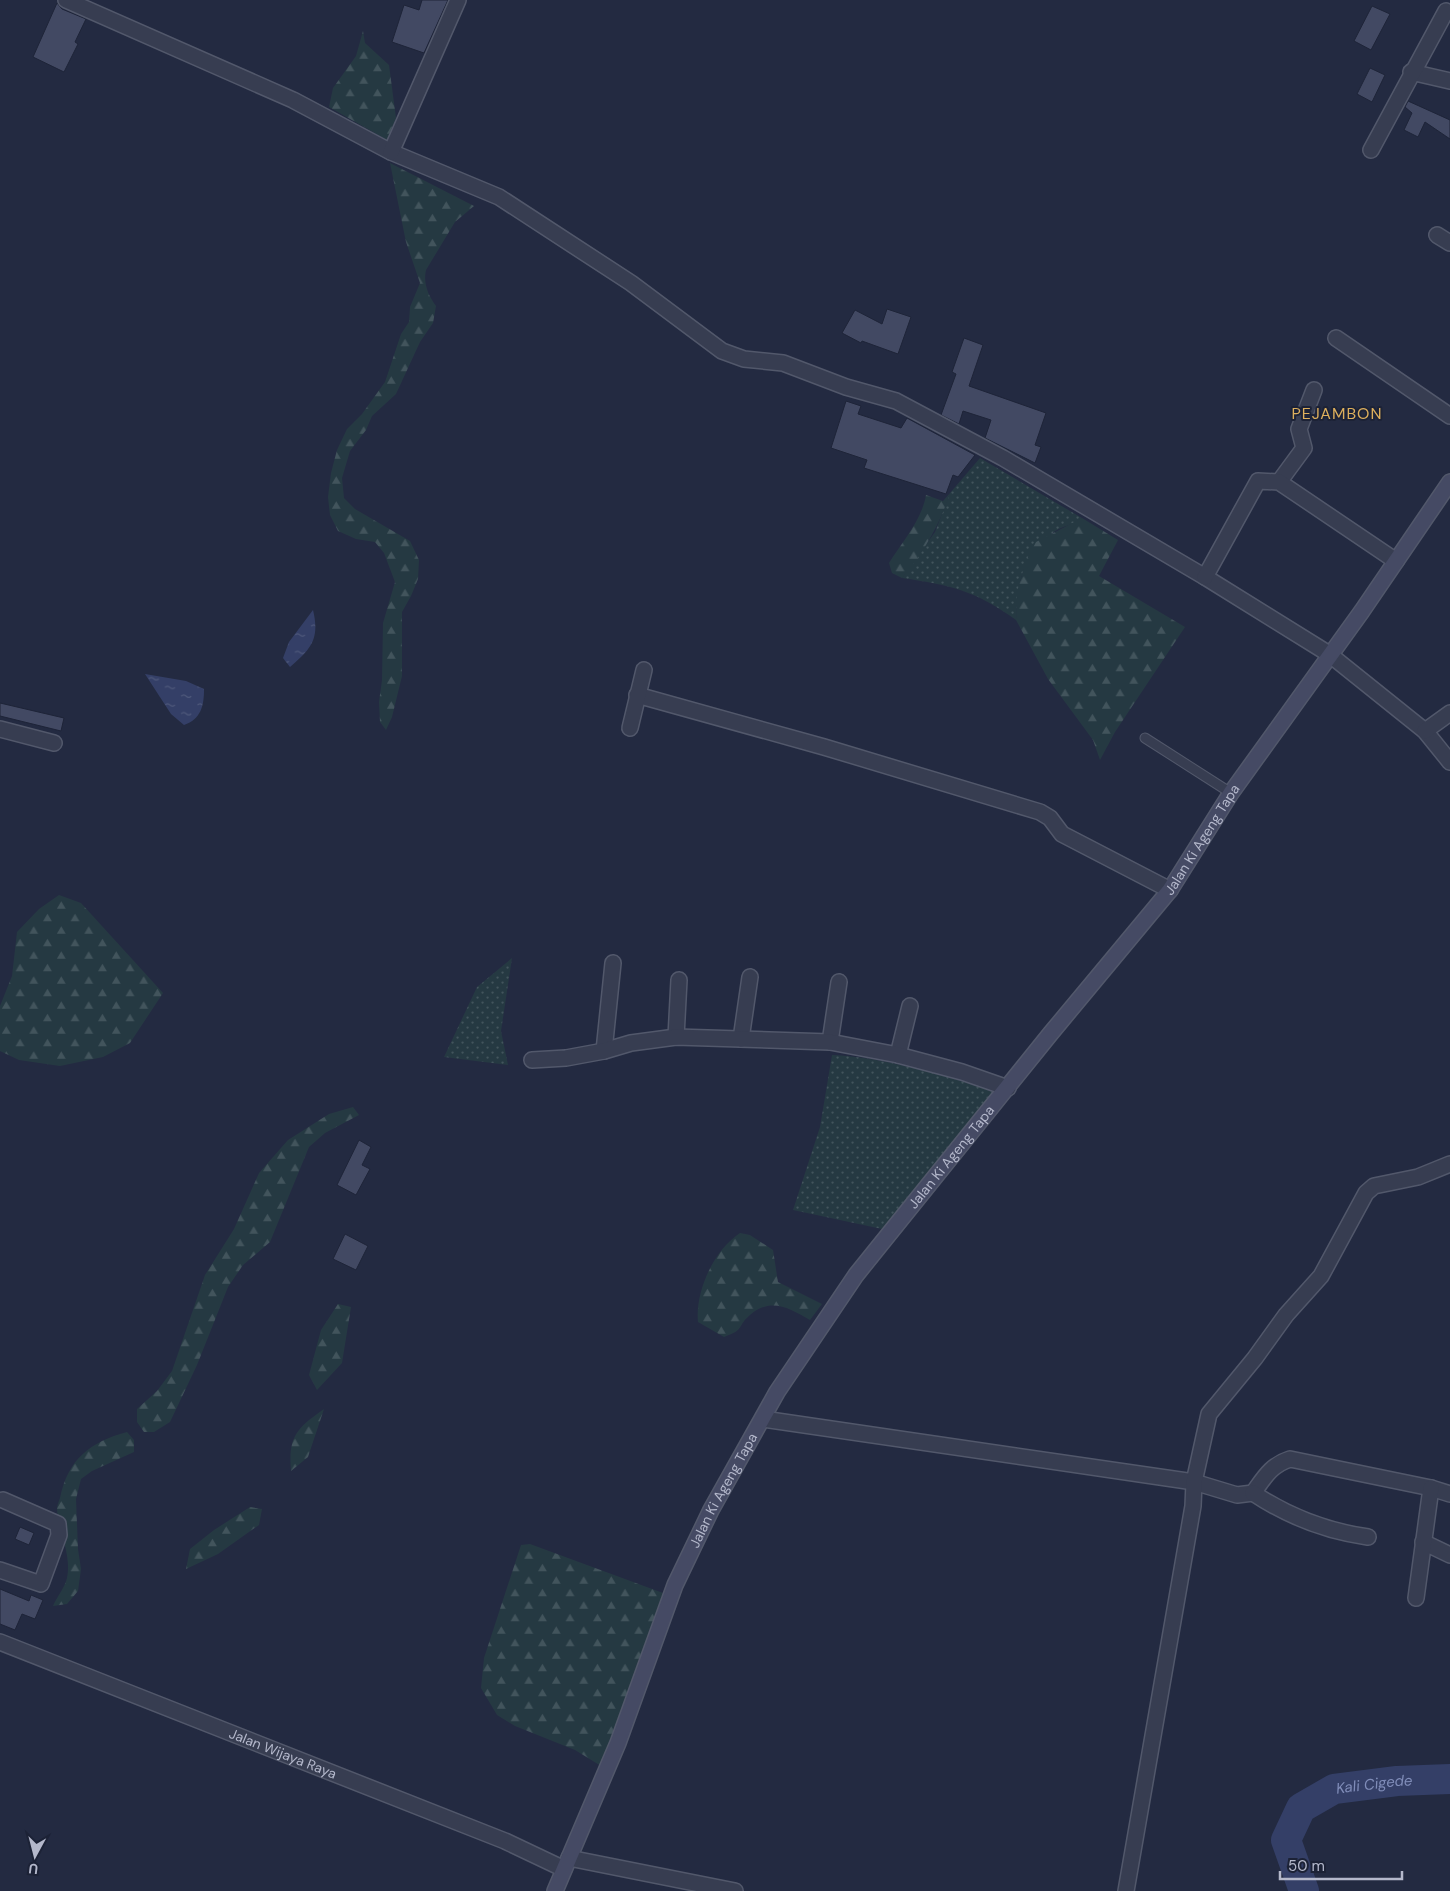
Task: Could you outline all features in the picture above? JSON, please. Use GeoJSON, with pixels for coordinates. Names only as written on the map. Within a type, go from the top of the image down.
{"type":"FeatureCollection","features":[{"type":"Feature","properties":{"kind":"street"},"geometry":{"type":"LineString","coordinates":[[66,0],[293,100],[391,152],[499,197],[632,283],[722,351],[744,359],[783,364],[846,387],[896,401],[1002,458],[1205,576],[1329,654],[1425,731],[1450,762]]}},
{"type":"Feature","properties":{"kind":"street"},"geometry":{"type":"LineString","coordinates":[[391,152],[458,0]]}},
{"type":"Feature","properties":{"kind":"street"},"geometry":{"type":"LineString","coordinates":[[1371,150],[1445,9]]}},
{"type":"Feature","properties":{"kind":"street"},"geometry":{"type":"LineString","coordinates":[[1411,72],[1450,81]]}},
{"type":"Feature","properties":{"kind":"street"},"geometry":{"type":"LineString","coordinates":[[1336,338],[1450,416]]}},
{"type":"Feature","properties":{"kind":"street"},"geometry":{"type":"LineString","coordinates":[[1279,482],[1304,448],[1298,429],[1314,390]]}},
{"type":"Feature","properties":{"kind":"street"},"geometry":{"type":"LineString","coordinates":[[1205,576],[1258,481],[1279,482],[1396,561]]}},
{"type":"Feature","properties":{"kind":"street","name":"Jalan Ki Ageng Tapa"},"geometry":{"type":"LineString","coordinates":[[555,1891],[618,1743],[675,1585],[711,1510],[787,1377],[856,1276],[1170,890],[1231,793],[1329,654],[1362,611],[1450,482]]}},
{"type":"Feature","properties":{"kind":"street"},"geometry":{"type":"LineString","coordinates":[[630,728],[644,670]]}},
{"type":"Feature","properties":{"kind":"street"},"geometry":{"type":"LineString","coordinates":[[638,695],[824,747],[1040,812],[1050,818],[1062,834],[1170,890]]}},
{"type":"Feature","properties":{"kind":"street"},"geometry":{"type":"LineString","coordinates":[[1425,731],[1450,713]]}},
{"type":"Feature","properties":{"kind":"street"},"geometry":{"type":"LineString","coordinates":[[0,729],[54,744]]}},
{"type":"Feature","properties":{"kind":"street"},"geometry":{"type":"LineString","coordinates":[[604,1051],[613,963]]}},
{"type":"Feature","properties":{"kind":"street"},"geometry":{"type":"LineString","coordinates":[[741,1039],[750,977]]}},
{"type":"Feature","properties":{"kind":"street"},"geometry":{"type":"LineString","coordinates":[[676,1037],[679,980]]}},
{"type":"Feature","properties":{"kind":"street"},"geometry":{"type":"LineString","coordinates":[[830,1042],[839,982]]}},
{"type":"Feature","properties":{"kind":"street"},"geometry":{"type":"LineString","coordinates":[[898,1055],[910,1006]]}},
{"type":"Feature","properties":{"kind":"street"},"geometry":{"type":"LineString","coordinates":[[532,1060],[566,1058],[604,1051],[631,1043],[676,1037],[830,1042],[898,1055],[962,1072],[1008,1088]]}},
{"type":"Feature","properties":{"kind":"street"},"geometry":{"type":"LineString","coordinates":[[1126,1891],[1193,1506],[1194,1482],[1210,1414],[1255,1358],[1286,1315],[1320,1276],[1366,1194],[1374,1186],[1418,1177],[1450,1164]]}},
{"type":"Feature","properties":{"kind":"street"},"geometry":{"type":"LineString","coordinates":[[763,1419],[1194,1482],[1237,1495],[1253,1493],[1275,1508],[1314,1526],[1340,1533],[1368,1537]]}},
{"type":"Feature","properties":{"kind":"street"},"geometry":{"type":"LineString","coordinates":[[1253,1493],[1269,1470],[1278,1463],[1290,1459],[1431,1488],[1450,1494]]}},
{"type":"Feature","properties":{"kind":"street"},"geometry":{"type":"LineString","coordinates":[[1416,1598],[1431,1488]]}},
{"type":"Feature","properties":{"kind":"street"},"geometry":{"type":"LineString","coordinates":[[0,1570],[41,1584],[60,1534],[58,1524],[3,1500]]}},
{"type":"Feature","properties":{"kind":"street"},"geometry":{"type":"LineString","coordinates":[[1423,1542],[1450,1554]]}},
{"type":"Feature","properties":{"kind":"street","name":"Jalan Wijaya Raya"},"geometry":{"type":"LineString","coordinates":[[0,1642],[505,1841],[566,1863],[735,1891]]}},
{"type":"Feature","properties":{"kind":"lane"},"geometry":{"type":"LineString","coordinates":[[1145,738],[1231,793]]}},
{"type":"Feature","properties":{"kind":"green space"},"geometry":{"type":"Polygon","coordinates":[[[363,31],[365,43],[389,65],[396,118],[387,140],[329,107],[333,88],[356,56],[363,31]]]}},
{"type":"Feature","properties":{"kind":"green space"},"geometry":{"type":"Polygon","coordinates":[[[390,163],[474,206],[455,222],[426,270],[425,280],[427,289],[436,306],[433,323],[420,342],[396,394],[372,416],[366,430],[350,451],[342,478],[344,498],[355,509],[410,541],[419,560],[418,579],[402,612],[402,676],[392,717],[386,730],[380,722],[379,702],[382,680],[383,623],[395,582],[384,553],[375,542],[356,539],[338,531],[330,515],[328,497],[331,473],[337,450],[347,429],[362,414],[385,382],[401,334],[409,322],[410,307],[420,283],[406,242],[390,163]]]}},
{"type":"Feature","properties":{"kind":"green space"},"geometry":{"type":"Polygon","coordinates":[[[980,458],[1082,518],[1054,532],[1034,551],[1023,571],[1020,582],[1016,620],[988,602],[962,591],[935,583],[902,578],[935,532],[950,493],[980,458]]]}},
{"type":"Feature","properties":{"kind":"green space"},"geometry":{"type":"Polygon","coordinates":[[[950,493],[931,537],[917,558],[902,578],[892,573],[889,563],[916,522],[926,495],[943,501],[950,493]]]}},
{"type":"Feature","properties":{"kind":"green space"},"geometry":{"type":"Polygon","coordinates":[[[1082,518],[1118,540],[1099,576],[1185,627],[1115,732],[1100,760],[1093,740],[1048,679],[1016,620],[1017,592],[1026,561],[1036,542],[1082,518]]]}},
{"type":"Feature","properties":{"kind":"green space"},"geometry":{"type":"Polygon","coordinates":[[[59,895],[81,903],[163,993],[130,1043],[103,1057],[60,1066],[19,1060],[0,1051],[0,1006],[12,976],[17,932],[39,909],[59,895]]]}},
{"type":"Feature","properties":{"kind":"green space"},"geometry":{"type":"Polygon","coordinates":[[[512,958],[501,1031],[508,1065],[444,1057],[477,987],[512,958]]]}},
{"type":"Feature","properties":{"kind":"green space"},"geometry":{"type":"Polygon","coordinates":[[[832,1055],[893,1063],[995,1091],[882,1229],[793,1210],[820,1127],[832,1055]]]}},
{"type":"Feature","properties":{"kind":"green space"},"geometry":{"type":"Polygon","coordinates":[[[353,1107],[359,1115],[325,1133],[309,1147],[270,1242],[243,1265],[228,1287],[197,1365],[170,1422],[154,1432],[144,1432],[137,1422],[137,1409],[157,1391],[172,1371],[205,1275],[234,1229],[259,1173],[288,1140],[329,1114],[353,1107]]]}},
{"type":"Feature","properties":{"kind":"green space"},"geometry":{"type":"Polygon","coordinates":[[[740,1233],[750,1235],[773,1250],[778,1282],[822,1304],[810,1320],[787,1308],[765,1306],[750,1315],[738,1330],[724,1337],[698,1322],[700,1297],[708,1272],[722,1250],[740,1233]]]}},
{"type":"Feature","properties":{"kind":"green space"},"geometry":{"type":"Polygon","coordinates":[[[338,1304],[351,1307],[342,1363],[317,1390],[309,1375],[321,1330],[338,1304]]]}},
{"type":"Feature","properties":{"kind":"green space"},"geometry":{"type":"Polygon","coordinates":[[[324,1409],[308,1457],[291,1471],[291,1449],[296,1434],[307,1422],[324,1409]]]}},
{"type":"Feature","properties":{"kind":"green space"},"geometry":{"type":"Polygon","coordinates":[[[127,1432],[134,1440],[134,1452],[92,1471],[81,1479],[76,1499],[78,1549],[81,1569],[78,1591],[67,1604],[53,1606],[65,1585],[68,1569],[68,1560],[57,1509],[64,1484],[75,1463],[83,1454],[102,1441],[127,1432]]]}},
{"type":"Feature","properties":{"kind":"green space"},"geometry":{"type":"Polygon","coordinates":[[[250,1507],[262,1509],[259,1525],[218,1554],[186,1569],[190,1549],[214,1530],[250,1507]]]}},
{"type":"Feature","properties":{"kind":"green space"},"geometry":{"type":"Polygon","coordinates":[[[530,1544],[663,1593],[601,1766],[575,1750],[515,1726],[497,1715],[481,1688],[484,1658],[521,1545],[530,1544]]]}},
{"type":"Feature","properties":{"kind":"water"},"geometry":{"type":"Polygon","coordinates":[[[313,610],[315,629],[312,643],[290,667],[283,658],[289,642],[313,610]]]}},
{"type":"Feature","properties":{"kind":"water"},"geometry":{"type":"Polygon","coordinates":[[[145,674],[186,681],[204,689],[202,706],[198,715],[184,725],[171,714],[145,674]]]}},
{"type":"Feature","properties":{"kind":"building"},"geometry":{"type":"Polygon","coordinates":[[[422,0],[448,0],[424,53],[392,42],[404,5],[419,10],[422,0]]]}},
{"type":"Feature","properties":{"kind":"building"},"geometry":{"type":"Polygon","coordinates":[[[57,3],[62,9],[86,19],[75,42],[78,44],[64,72],[33,57],[57,3]]]}},
{"type":"Feature","properties":{"kind":"building"},"geometry":{"type":"Polygon","coordinates":[[[1372,6],[1390,14],[1371,50],[1354,41],[1372,6]]]}},
{"type":"Feature","properties":{"kind":"building"},"geometry":{"type":"Polygon","coordinates":[[[1370,68],[1385,75],[1372,102],[1357,94],[1370,68]]]}},
{"type":"Feature","properties":{"kind":"building"},"geometry":{"type":"Polygon","coordinates":[[[1408,101],[1450,120],[1450,139],[1425,122],[1418,137],[1404,130],[1412,113],[1405,107],[1408,101]]]}},
{"type":"Feature","properties":{"kind":"building"},"geometry":{"type":"Polygon","coordinates":[[[887,309],[911,317],[898,354],[862,341],[861,343],[842,333],[855,310],[882,324],[887,309]]]}},
{"type":"Feature","properties":{"kind":"building"},"geometry":{"type":"Polygon","coordinates":[[[964,338],[983,345],[969,386],[1046,413],[1035,445],[1041,447],[1035,463],[985,438],[991,420],[963,411],[959,424],[941,415],[956,374],[952,372],[964,338]]]}},
{"type":"Feature","properties":{"kind":"building"},"geometry":{"type":"Polygon","coordinates":[[[846,401],[861,406],[858,414],[901,428],[907,418],[975,455],[958,477],[953,475],[946,494],[864,468],[867,460],[831,448],[846,401]]]}},
{"type":"Feature","properties":{"kind":"building"},"geometry":{"type":"Polygon","coordinates":[[[0,703],[64,718],[61,731],[0,716],[0,703]]]}},
{"type":"Feature","properties":{"kind":"building"},"geometry":{"type":"Polygon","coordinates":[[[359,1140],[371,1147],[362,1165],[370,1169],[356,1195],[337,1185],[359,1140]]]}},
{"type":"Feature","properties":{"kind":"building"},"geometry":{"type":"Polygon","coordinates":[[[345,1234],[368,1246],[356,1270],[333,1259],[345,1234]]]}},
{"type":"Feature","properties":{"kind":"building"},"geometry":{"type":"Polygon","coordinates":[[[20,1527],[34,1533],[29,1545],[15,1539],[20,1527]]]}},
{"type":"Feature","properties":{"kind":"building"},"geometry":{"type":"Polygon","coordinates":[[[0,1589],[29,1601],[31,1595],[43,1600],[35,1619],[22,1614],[15,1630],[0,1624],[0,1589]]]}},
{"type":"Feature","properties":{"kind":"waterway","name":"Kali Cigede"},"geometry":{"type":"LineString","coordinates":[[1304,1891],[1286,1840],[1301,1808],[1334,1789],[1397,1781],[1450,1779]]}},
{"type":"Feature","properties":{"kind":"district","name":"PEJAMBON"},"geometry":{"type":"Point","coordinates":[1337,413]}}]}
